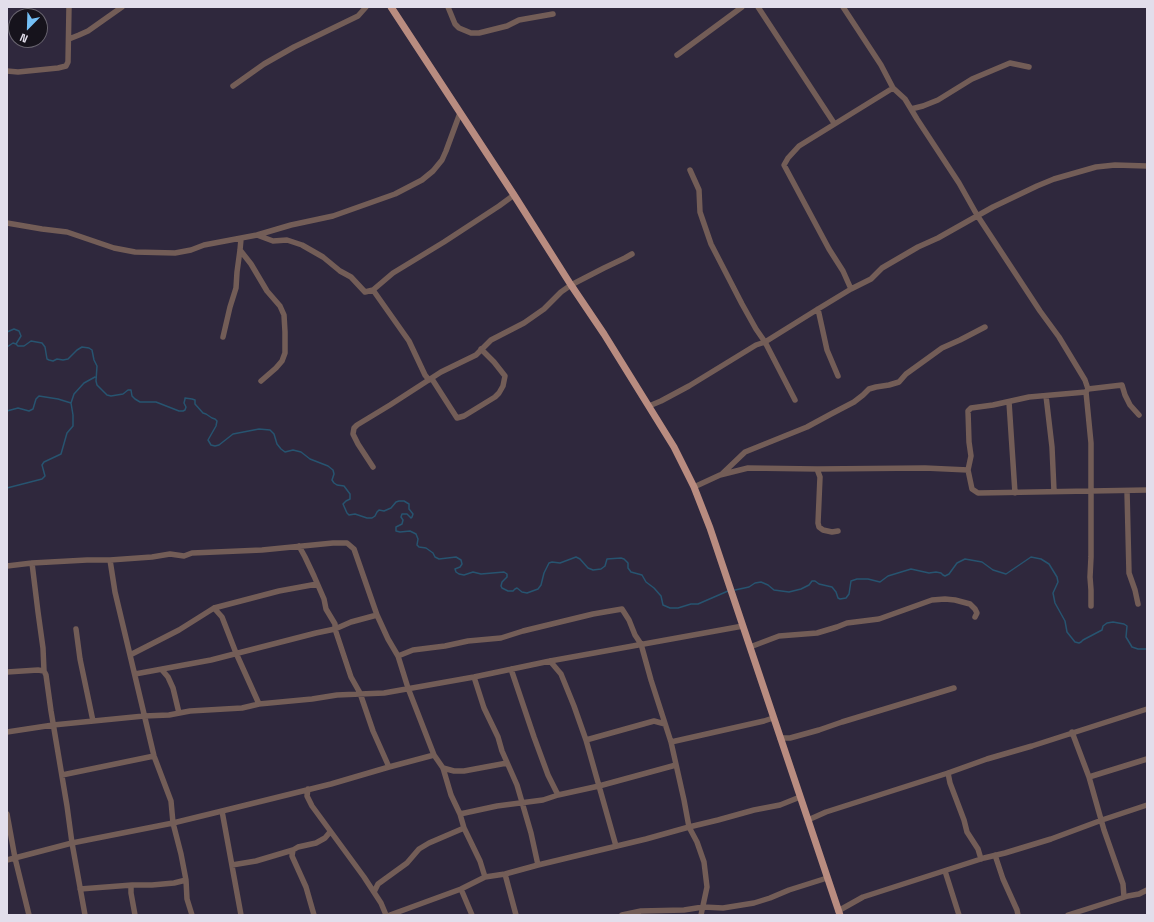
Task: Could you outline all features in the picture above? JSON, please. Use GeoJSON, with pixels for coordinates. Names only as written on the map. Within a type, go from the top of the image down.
{"type":"FeatureCollection","features":[{"type":"Feature","properties":{"kind":"main road"},"geometry":{"type":"LineString","coordinates":[[392,7],[604,334],[674,447],[694,487],[710,528],[839,913]]}},
{"type":"Feature","properties":{"kind":"street"},"geometry":{"type":"LineString","coordinates":[[7,71],[18,72],[66,66],[68,62],[70,7]]}},
{"type":"Feature","properties":{"kind":"street"},"geometry":{"type":"LineString","coordinates":[[69,39],[88,31],[122,7]]}},
{"type":"Feature","properties":{"kind":"street"},"geometry":{"type":"LineString","coordinates":[[233,86],[264,64],[294,47],[358,16],[366,7]]}},
{"type":"Feature","properties":{"kind":"street"},"geometry":{"type":"LineString","coordinates":[[448,7],[455,24],[459,28],[471,33],[479,33],[507,26],[519,20],[553,14]]}},
{"type":"Feature","properties":{"kind":"street"},"geometry":{"type":"LineString","coordinates":[[677,55],[742,7]]}},
{"type":"Feature","properties":{"kind":"street"},"geometry":{"type":"LineString","coordinates":[[758,7],[834,123]]}},
{"type":"Feature","properties":{"kind":"street"},"geometry":{"type":"LineString","coordinates":[[843,7],[881,65],[893,88],[905,99],[959,183],[977,216],[1059,337],[1082,375],[1087,390],[1091,443],[1091,606]]}},
{"type":"Feature","properties":{"kind":"street"},"geometry":{"type":"LineString","coordinates":[[911,109],[938,100],[972,79],[1010,64],[1030,68]]}},
{"type":"Feature","properties":{"kind":"street"},"geometry":{"type":"LineString","coordinates":[[851,289],[843,270],[829,248],[784,165],[784,162],[799,146],[893,88]]}},
{"type":"Feature","properties":{"kind":"street"},"geometry":{"type":"LineString","coordinates":[[7,223],[67,232],[114,248],[135,252],[175,253],[191,250],[204,245],[241,239],[291,225],[333,216],[395,194],[422,180],[433,171],[442,160],[460,113]]}},
{"type":"Feature","properties":{"kind":"street"},"geometry":{"type":"LineString","coordinates":[[649,406],[689,386],[756,345],[765,342],[871,278],[882,268],[918,247],[1037,186],[1096,167],[1115,165],[1147,166]]}},
{"type":"Feature","properties":{"kind":"street"},"geometry":{"type":"LineString","coordinates":[[690,170],[699,190],[700,212],[711,244],[795,400]]}},
{"type":"Feature","properties":{"kind":"street"},"geometry":{"type":"LineString","coordinates":[[257,235],[273,242],[287,240],[302,245],[323,257],[351,278],[365,292],[373,290],[394,273],[444,242],[514,195]]}},
{"type":"Feature","properties":{"kind":"street"},"geometry":{"type":"LineString","coordinates":[[223,337],[236,288],[241,239]]}},
{"type":"Feature","properties":{"kind":"street"},"geometry":{"type":"LineString","coordinates":[[240,250],[251,264],[267,291],[280,306],[284,315],[286,332],[285,353],[282,361],[261,381]]}},
{"type":"Feature","properties":{"kind":"street"},"geometry":{"type":"LineString","coordinates":[[373,467],[353,434],[354,428],[442,372],[476,355],[491,340],[529,319],[571,285],[632,254]]}},
{"type":"Feature","properties":{"kind":"street"},"geometry":{"type":"LineString","coordinates":[[373,290],[409,341],[425,375],[457,418],[464,416],[495,397],[503,386],[505,376],[481,349]]}},
{"type":"Feature","properties":{"kind":"street"},"geometry":{"type":"LineString","coordinates":[[818,309],[826,350],[838,376]]}},
{"type":"Feature","properties":{"kind":"street"},"geometry":{"type":"LineString","coordinates":[[720,475],[745,452],[807,427],[854,402],[869,389],[899,382],[906,374],[942,348],[985,327]]}},
{"type":"Feature","properties":{"kind":"street"},"geometry":{"type":"LineString","coordinates":[[1140,415],[1130,406],[1122,385],[971,408],[968,411],[971,456],[968,470],[972,489],[974,492],[978,493],[1147,490]]}},
{"type":"Feature","properties":{"kind":"street"},"geometry":{"type":"LineString","coordinates":[[1046,396],[1052,446],[1054,491]]}},
{"type":"Feature","properties":{"kind":"street"},"geometry":{"type":"LineString","coordinates":[[1009,402],[1015,493]]}},
{"type":"Feature","properties":{"kind":"street"},"geometry":{"type":"LineString","coordinates":[[694,487],[720,475],[748,468],[894,468],[968,470]]}},
{"type":"Feature","properties":{"kind":"street"},"geometry":{"type":"LineString","coordinates":[[817,469],[820,477],[819,527],[823,530],[832,532],[838,531]]}},
{"type":"Feature","properties":{"kind":"street"},"geometry":{"type":"LineString","coordinates":[[1127,491],[1129,573],[1138,604]]}},
{"type":"Feature","properties":{"kind":"street"},"geometry":{"type":"LineString","coordinates":[[7,566],[32,563],[152,557],[170,554],[184,556],[192,553],[262,550],[347,543],[354,549],[377,615],[398,656],[408,688],[434,755],[443,768],[451,795],[460,814],[464,828],[480,861],[485,877]]}},
{"type":"Feature","properties":{"kind":"street"},"geometry":{"type":"LineString","coordinates":[[299,546],[324,599],[326,609],[335,624],[335,629],[351,677],[360,693],[373,731],[389,767]]}},
{"type":"Feature","properties":{"kind":"street"},"geometry":{"type":"LineString","coordinates":[[110,560],[114,592],[154,756],[171,801],[173,823],[186,880],[187,899],[192,915]]}},
{"type":"Feature","properties":{"kind":"street"},"geometry":{"type":"LineString","coordinates":[[32,563],[43,648],[44,671],[46,675],[53,725],[68,806],[72,843],[85,915]]}},
{"type":"Feature","properties":{"kind":"street"},"geometry":{"type":"LineString","coordinates":[[130,655],[179,630],[214,608],[279,590],[317,584]]}},
{"type":"Feature","properties":{"kind":"street"},"geometry":{"type":"LineString","coordinates":[[750,647],[779,636],[817,633],[838,628],[847,623],[879,619],[932,600],[955,600],[970,604],[977,613],[975,617]]}},
{"type":"Feature","properties":{"kind":"street"},"geometry":{"type":"LineString","coordinates":[[214,608],[222,617],[236,653],[259,704]]}},
{"type":"Feature","properties":{"kind":"street"},"geometry":{"type":"LineString","coordinates":[[398,656],[413,650],[445,646],[468,641],[501,638],[523,631],[593,614],[622,609],[641,644],[671,742],[689,827],[697,842],[704,862],[707,887],[701,915]]}},
{"type":"Feature","properties":{"kind":"street"},"geometry":{"type":"LineString","coordinates":[[135,674],[211,660],[316,632],[335,629],[351,622],[377,615]]}},
{"type":"Feature","properties":{"kind":"street"},"geometry":{"type":"LineString","coordinates":[[7,732],[53,725],[242,708],[259,704],[360,693],[384,693],[743,626]]}},
{"type":"Feature","properties":{"kind":"street"},"geometry":{"type":"LineString","coordinates":[[76,629],[80,659],[93,721]]}},
{"type":"Feature","properties":{"kind":"street"},"geometry":{"type":"LineString","coordinates":[[550,661],[561,674],[586,740],[616,846]]}},
{"type":"Feature","properties":{"kind":"street"},"geometry":{"type":"LineString","coordinates":[[512,669],[534,737],[548,775],[558,795]]}},
{"type":"Feature","properties":{"kind":"street"},"geometry":{"type":"LineString","coordinates":[[162,670],[168,677],[173,688],[179,713]]}},
{"type":"Feature","properties":{"kind":"street"},"geometry":{"type":"LineString","coordinates":[[7,672],[44,671]]}},
{"type":"Feature","properties":{"kind":"street"},"geometry":{"type":"LineString","coordinates":[[474,677],[484,708],[498,737],[507,763],[517,785],[531,832],[538,865]]}},
{"type":"Feature","properties":{"kind":"street"},"geometry":{"type":"LineString","coordinates":[[780,738],[790,738],[819,730],[954,688]]}},
{"type":"Feature","properties":{"kind":"street"},"geometry":{"type":"LineString","coordinates":[[808,820],[826,812],[1147,709]]}},
{"type":"Feature","properties":{"kind":"street"},"geometry":{"type":"LineString","coordinates":[[671,742],[773,718]]}},
{"type":"Feature","properties":{"kind":"street"},"geometry":{"type":"LineString","coordinates":[[586,740],[654,720],[665,724]]}},
{"type":"Feature","properties":{"kind":"street"},"geometry":{"type":"LineString","coordinates":[[1072,732],[1089,777],[1106,835],[1123,884],[1124,897]]}},
{"type":"Feature","properties":{"kind":"street"},"geometry":{"type":"LineString","coordinates":[[7,860],[72,843],[173,823],[222,811],[331,784],[434,755]]}},
{"type":"Feature","properties":{"kind":"street"},"geometry":{"type":"LineString","coordinates":[[62,775],[154,756]]}},
{"type":"Feature","properties":{"kind":"street"},"geometry":{"type":"LineString","coordinates":[[1089,777],[1147,759]]}},
{"type":"Feature","properties":{"kind":"street"},"geometry":{"type":"LineString","coordinates":[[443,768],[454,771],[464,771],[507,763]]}},
{"type":"Feature","properties":{"kind":"street"},"geometry":{"type":"LineString","coordinates":[[460,814],[497,806],[543,800],[676,764]]}},
{"type":"Feature","properties":{"kind":"street"},"geometry":{"type":"LineString","coordinates":[[948,773],[967,832],[978,849],[981,859]]}},
{"type":"Feature","properties":{"kind":"street"},"geometry":{"type":"LineString","coordinates":[[308,789],[308,796],[312,806],[374,892],[386,915]]}},
{"type":"Feature","properties":{"kind":"street"},"geometry":{"type":"LineString","coordinates":[[390,915],[461,889],[485,877],[505,874],[646,839],[754,810],[780,805],[800,797]]}},
{"type":"Feature","properties":{"kind":"street"},"geometry":{"type":"LineString","coordinates":[[839,913],[863,897],[981,859],[1050,840],[1147,805]]}},
{"type":"Feature","properties":{"kind":"street"},"geometry":{"type":"LineString","coordinates":[[222,811],[241,915]]}},
{"type":"Feature","properties":{"kind":"street"},"geometry":{"type":"LineString","coordinates":[[7,814],[15,858],[29,915]]}},
{"type":"Feature","properties":{"kind":"street"},"geometry":{"type":"LineString","coordinates":[[374,892],[378,884],[407,863],[419,849],[429,843],[464,828]]}},
{"type":"Feature","properties":{"kind":"street"},"geometry":{"type":"LineString","coordinates":[[232,865],[256,861],[293,850],[298,847],[316,843],[326,838],[330,832]]}},
{"type":"Feature","properties":{"kind":"street"},"geometry":{"type":"LineString","coordinates":[[293,850],[292,856],[306,887],[314,915]]}},
{"type":"Feature","properties":{"kind":"street"},"geometry":{"type":"LineString","coordinates":[[995,855],[1003,879],[1018,910],[1018,915]]}},
{"type":"Feature","properties":{"kind":"street"},"geometry":{"type":"LineString","coordinates":[[944,871],[959,915]]}},
{"type":"Feature","properties":{"kind":"street"},"geometry":{"type":"LineString","coordinates":[[505,874],[516,915]]}},
{"type":"Feature","properties":{"kind":"street"},"geometry":{"type":"LineString","coordinates":[[622,915],[641,911],[684,910],[703,907],[723,908],[754,903],[827,878]]}},
{"type":"Feature","properties":{"kind":"street"},"geometry":{"type":"LineString","coordinates":[[80,889],[152,885],[174,883],[186,880]]}},
{"type":"Feature","properties":{"kind":"street"},"geometry":{"type":"LineString","coordinates":[[132,885],[131,893],[135,915]]}},
{"type":"Feature","properties":{"kind":"street"},"geometry":{"type":"LineString","coordinates":[[461,889],[472,915]]}},
{"type":"Feature","properties":{"kind":"street"},"geometry":{"type":"LineString","coordinates":[[1068,915],[1124,897],[1139,894],[1147,890]]}},
{"type":"Feature","properties":{"kind":"waterway"},"geometry":{"type":"LineString","coordinates":[[7,332],[14,329],[19,331],[21,336],[16,344]]}},
{"type":"Feature","properties":{"kind":"waterway"},"geometry":{"type":"LineString","coordinates":[[7,347],[13,343],[18,346],[24,346],[31,341],[42,343],[45,347],[47,359],[53,361],[57,359],[68,359],[82,347],[89,348],[92,350],[97,366],[97,385],[107,395],[111,396],[123,394],[128,390],[131,390],[132,396],[140,402],[156,402],[179,411],[185,410],[185,398],[195,400],[195,404],[203,413],[217,421],[216,426],[208,440],[211,445],[219,445],[233,434],[259,429],[270,430],[274,434],[277,444],[285,452],[293,450],[301,452],[310,459],[328,466],[333,470],[334,474],[332,480],[334,483],[344,486],[350,494],[350,499],[343,504],[349,515],[355,514],[372,518],[379,510],[384,511],[391,508],[396,502],[404,501],[409,504],[409,509],[413,514],[411,518],[407,514],[402,514],[402,524],[396,527],[396,531],[410,531],[416,534],[418,539],[417,545],[419,547],[426,548],[439,559],[456,557],[461,560],[462,564],[460,567],[455,569],[459,574],[464,575],[473,572],[481,574],[504,572],[507,574],[507,577],[502,582],[501,586],[508,591],[513,591],[517,588],[522,592],[527,593],[538,589],[541,585],[544,573],[549,563],[560,563],[576,557],[580,559],[588,568],[593,570],[601,569],[605,566],[607,559],[624,559],[628,563],[628,568],[631,572],[642,575],[646,582],[661,596],[663,605],[670,608],[698,604],[728,591]]}},
{"type":"Feature","properties":{"kind":"waterway"},"geometry":{"type":"LineString","coordinates":[[7,488],[42,479],[45,476],[42,465],[44,462],[61,454],[67,433],[73,426],[71,403],[74,394],[84,383],[95,377]]}},
{"type":"Feature","properties":{"kind":"waterway"},"geometry":{"type":"LineString","coordinates":[[7,411],[18,408],[29,411],[33,409],[36,399],[39,396],[71,403]]}},
{"type":"Feature","properties":{"kind":"waterway"},"geometry":{"type":"LineString","coordinates":[[735,590],[749,587],[755,583],[761,582],[774,590],[789,592],[801,589],[809,585],[812,581],[815,581],[819,584],[832,587],[840,599],[846,598],[849,594],[851,581],[857,579],[868,579],[880,582],[888,576],[911,569],[929,573],[941,573],[945,576],[949,574],[957,563],[965,559],[982,562],[993,570],[1006,574],[1031,557],[1041,559],[1049,564],[1057,577],[1058,582],[1053,593],[1055,603],[1065,621],[1067,632],[1075,642],[1081,642],[1102,630],[1103,626],[1107,623],[1113,622],[1127,626],[1126,637],[1132,647],[1147,649]]}}]}
